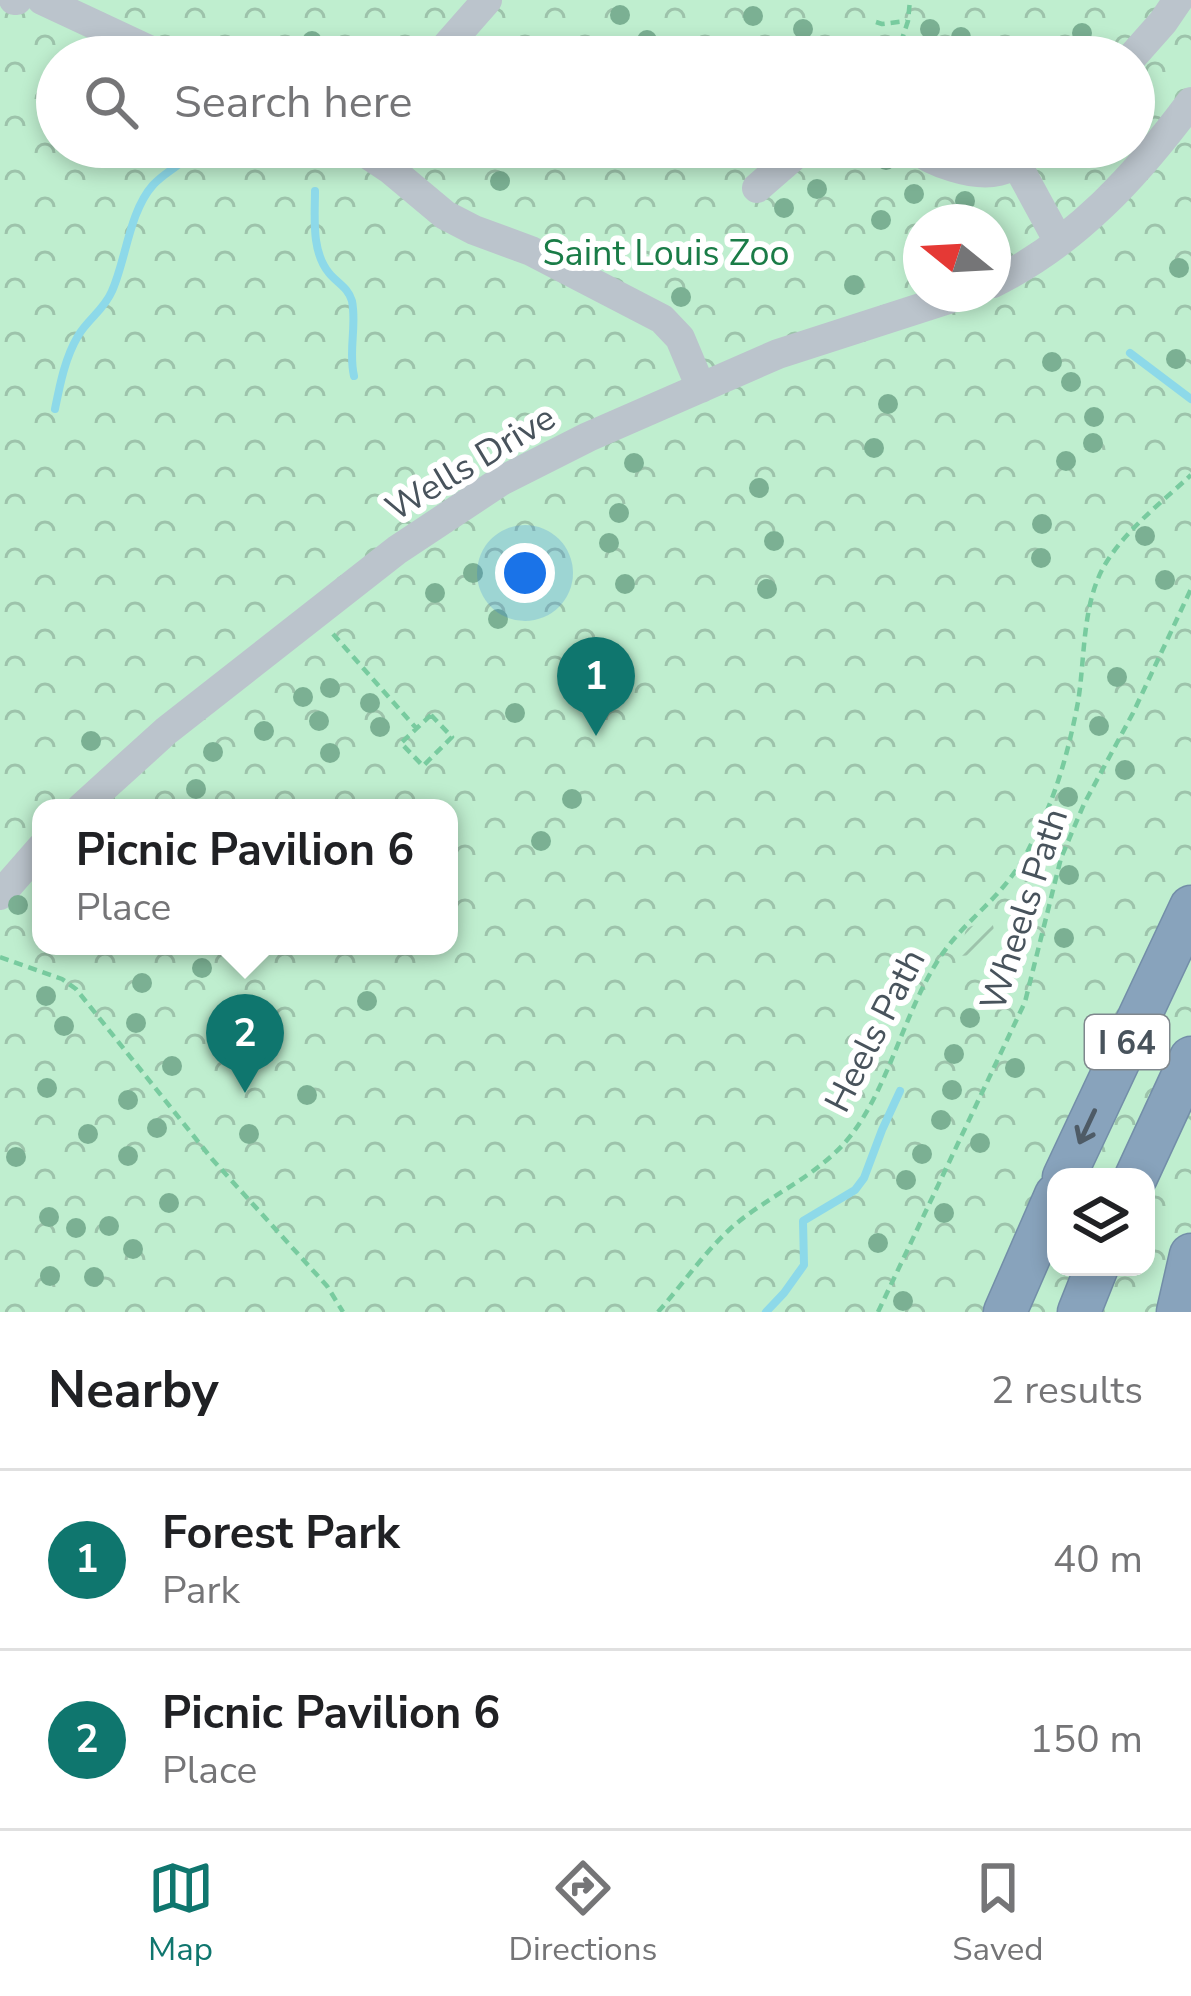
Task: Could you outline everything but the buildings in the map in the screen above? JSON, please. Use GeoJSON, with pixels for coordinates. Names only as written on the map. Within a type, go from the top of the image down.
{"type":"FeatureCollection","features":[{"type":"Feature","properties":{"kind":"highway","name":"I 64"},"geometry":{"type":"LineString","coordinates":[[1068,1168],[1191,907]]}},
{"type":"Feature","properties":{"kind":"highway","name":"I 64"},"geometry":{"type":"LineString","coordinates":[[1140,1168],[1191,1058]]}},
{"type":"Feature","properties":{"kind":"highway"},"geometry":{"type":"LineString","coordinates":[[1005,1312],[1047,1214]]}},
{"type":"Feature","properties":{"kind":"highway"},"geometry":{"type":"LineString","coordinates":[[993,1312],[1032,1247]]}},
{"type":"Feature","properties":{"kind":"highway"},"geometry":{"type":"LineString","coordinates":[[1178,1312],[1191,1255]]}},
{"type":"Feature","properties":{"kind":"highway"},"geometry":{"type":"LineString","coordinates":[[1079,1312],[1093,1276]]}},
{"type":"Feature","properties":{"kind":"street"},"geometry":{"type":"LineString","coordinates":[[42,0],[93,11],[132,36]]}},
{"type":"Feature","properties":{"kind":"street"},"geometry":{"type":"LineString","coordinates":[[455,36],[487,0]]}},
{"type":"Feature","properties":{"kind":"street"},"geometry":{"type":"LineString","coordinates":[[1150,36],[1178,0]]}},
{"type":"Feature","properties":{"kind":"street"},"geometry":{"type":"LineString","coordinates":[[1155,149],[1191,102]]}},
{"type":"Feature","properties":{"kind":"street"},"geometry":{"type":"LineString","coordinates":[[389,168],[445,215],[531,251],[662,319],[680,338],[701,388]]}},
{"type":"Feature","properties":{"kind":"street"},"geometry":{"type":"LineString","coordinates":[[757,188],[780,168]]}},
{"type":"Feature","properties":{"kind":"street"},"geometry":{"type":"LineString","coordinates":[[960,168],[975,172],[1004,168]]}},
{"type":"Feature","properties":{"kind":"street"},"geometry":{"type":"LineString","coordinates":[[1029,168],[1060,242]]}},
{"type":"Feature","properties":{"kind":"street"},"geometry":{"type":"LineString","coordinates":[[1011,274],[1100,209],[1139,168]]}},
{"type":"Feature","properties":{"kind":"street","name":"Wells Drive"},"geometry":{"type":"LineString","coordinates":[[91,799],[166,731],[448,515],[544,459],[778,354],[908,312]]}},
{"type":"Feature","properties":{"kind":"street"},"geometry":{"type":"LineString","coordinates":[[0,895],[32,858]]}},
{"type":"Feature","properties":{"kind":"path"},"geometry":{"type":"LineString","coordinates":[[903,36],[910,0]]}},
{"type":"Feature","properties":{"kind":"path"},"geometry":{"type":"LineString","coordinates":[[876,22],[908,21]]}},
{"type":"Feature","properties":{"kind":"path","name":"Heels Path"},"geometry":{"type":"LineString","coordinates":[[658,1312],[729,1230],[815,1172],[851,1135],[876,1093],[936,964],[957,932],[1015,872],[1041,823],[1066,758],[1093,597],[1102,570],[1121,542],[1191,475]]}},
{"type":"Feature","properties":{"kind":"path","name":"Wheels Path"},"geometry":{"type":"LineString","coordinates":[[878,1312],[1025,1003],[1060,858],[1191,589]]}},
{"type":"Feature","properties":{"kind":"path"},"geometry":{"type":"LineString","coordinates":[[335,636],[417,728]]}},
{"type":"Feature","properties":{"kind":"path"},"geometry":{"type":"LineString","coordinates":[[430,715],[452,737],[424,766],[401,743],[417,728],[430,715]]}},
{"type":"Feature","properties":{"kind":"path"},"geometry":{"type":"LineString","coordinates":[[0,957],[62,979],[76,989],[212,1159],[327,1286],[343,1312]]}},
{"type":"Feature","properties":{"kind":"green space","name":"Saint Louis Zoo"},"geometry":{"type":"Polygon","coordinates":[[[0,0],[1191,0],[1191,1312],[0,1312],[0,0]]]}},
{"type":"Feature","properties":{"kind":"green space"},"geometry":{"type":"Polygon","coordinates":[[[985,913],[994,932],[987,947],[969,955],[948,953],[985,913]]]}},
{"type":"Feature","properties":{"kind":"waterway"},"geometry":{"type":"LineString","coordinates":[[55,409],[70,353],[112,291],[145,196],[173,168]]}},
{"type":"Feature","properties":{"kind":"waterway"},"geometry":{"type":"LineString","coordinates":[[315,191],[319,255],[352,301],[354,376]]}},
{"type":"Feature","properties":{"kind":"waterway"},"geometry":{"type":"LineString","coordinates":[[1130,353],[1191,399]]}},
{"type":"Feature","properties":{"kind":"waterway"},"geometry":{"type":"LineString","coordinates":[[766,1312],[804,1265],[803,1221],[855,1190],[864,1178],[900,1091]]}},
{"type":"Feature","properties":{"kind":"place","name":"Forest Park"},"geometry":{"type":"Point","coordinates":[596,736]}},
{"type":"Feature","properties":{"kind":"place","name":"Picnic Pavilion 6"},"geometry":{"type":"Point","coordinates":[245,1093]}}]}
